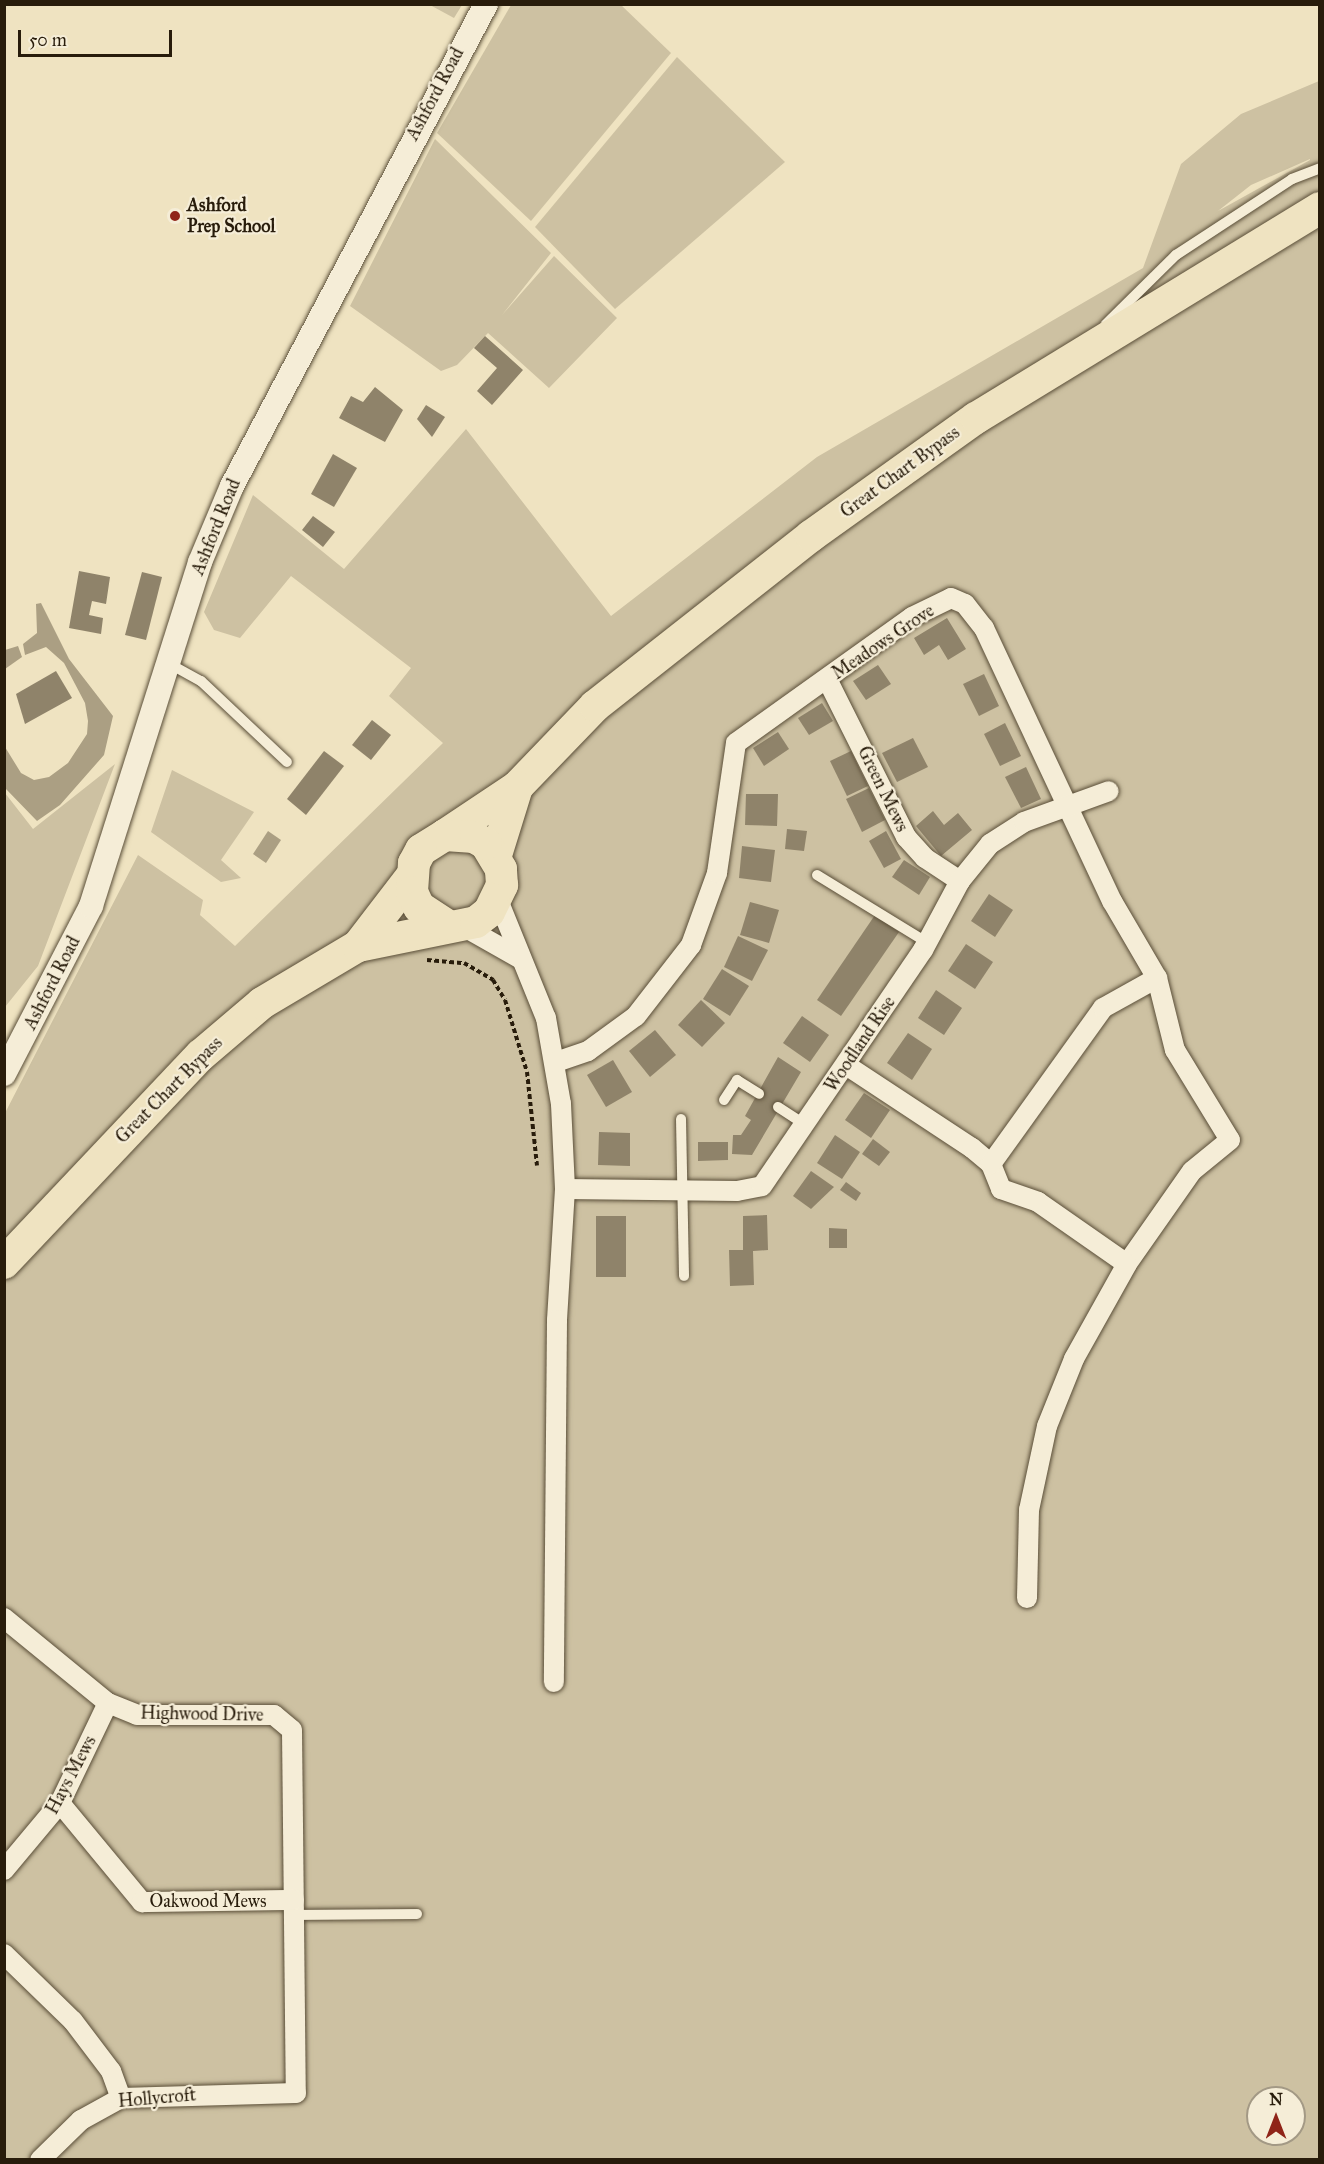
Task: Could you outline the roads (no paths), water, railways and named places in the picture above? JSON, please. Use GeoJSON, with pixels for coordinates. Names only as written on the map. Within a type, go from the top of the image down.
{"type":"FeatureCollection","features":[{"type":"Feature","properties":{"kind":"main road","name":"Great Chart Bypass"},"geometry":{"type":"LineString","coordinates":[[445,835],[517,787],[595,706],[811,536],[1078,352],[1320,208]]}},
{"type":"Feature","properties":{"kind":"main road","name":"Great Chart Bypass"},"geometry":{"type":"LineString","coordinates":[[496,855],[517,787]]}},
{"type":"Feature","properties":{"kind":"main road"},"geometry":{"type":"LineString","coordinates":[[445,835],[474,837],[496,855],[502,885],[498,900],[476,922],[453,925],[419,907],[411,877],[421,850],[445,835]]}},
{"type":"Feature","properties":{"kind":"main road","name":"Great Chart Bypass"},"geometry":{"type":"LineString","coordinates":[[358,946],[411,877]]}},
{"type":"Feature","properties":{"kind":"main road","name":"Great Chart Bypass"},"geometry":{"type":"LineString","coordinates":[[4,1263],[201,1055],[262,1003],[358,946],[453,925]]}},
{"type":"Feature","properties":{"kind":"street","name":"Ashford Road"},"geometry":{"type":"LineString","coordinates":[[4,1074],[91,906],[200,562],[262,423],[486,4]]}},
{"type":"Feature","properties":{"kind":"street","name":"Meadows Grove"},"geometry":{"type":"LineString","coordinates":[[556,1062],[588,1052],[636,1016],[691,945],[717,873],[736,743],[912,617],[951,598],[965,604],[984,628],[1112,901],[1157,978],[1175,1050],[1230,1140],[1192,1171],[1127,1264]]}},
{"type":"Feature","properties":{"kind":"street","name":"Green Mews"},"geometry":{"type":"LineString","coordinates":[[827,679],[906,837],[925,858],[960,881]]}},
{"type":"Feature","properties":{"kind":"street","name":"Woodland Rise"},"geometry":{"type":"LineString","coordinates":[[566,1189],[684,1190],[762,1186],[806,1125],[928,943],[960,881],[990,844],[1024,822],[1109,790]]}},
{"type":"Feature","properties":{"kind":"street"},"geometry":{"type":"LineString","coordinates":[[498,900],[539,999],[556,1062],[566,1189],[557,1320],[554,1682]]}},
{"type":"Feature","properties":{"kind":"street"},"geometry":{"type":"LineString","coordinates":[[453,925],[521,958]]}},
{"type":"Feature","properties":{"kind":"street"},"geometry":{"type":"LineString","coordinates":[[991,1164],[1102,1008],[1157,978]]}},
{"type":"Feature","properties":{"kind":"street"},"geometry":{"type":"LineString","coordinates":[[846,1065],[991,1164],[1001,1189],[1038,1202],[1127,1264],[1074,1359],[1047,1425],[1029,1510],[1027,1598]]}},
{"type":"Feature","properties":{"kind":"street","name":"Highwood Drive"},"geometry":{"type":"LineString","coordinates":[[8,1627],[108,1703],[137,1715],[256,1714],[286,1721],[292,1730],[294,1908]]}},
{"type":"Feature","properties":{"kind":"street","name":"Hays Mews"},"geometry":{"type":"LineString","coordinates":[[4,1870],[60,1803],[108,1703]]}},
{"type":"Feature","properties":{"kind":"street","name":"Oakwood Mews"},"geometry":{"type":"LineString","coordinates":[[60,1803],[142,1902],[294,1908]]}},
{"type":"Feature","properties":{"kind":"street","name":"Hollycroft"},"geometry":{"type":"LineString","coordinates":[[40,2160],[81,2120],[121,2098],[296,2093],[294,1908]]}},
{"type":"Feature","properties":{"kind":"street"},"geometry":{"type":"LineString","coordinates":[[4,1954],[73,2021],[111,2071],[121,2098]]}},
{"type":"Feature","properties":{"kind":"lane"},"geometry":{"type":"LineString","coordinates":[[1078,352],[1176,255],[1292,179],[1320,168]]}},
{"type":"Feature","properties":{"kind":"lane"},"geometry":{"type":"LineString","coordinates":[[167,663],[201,681],[287,762]]}},
{"type":"Feature","properties":{"kind":"lane"},"geometry":{"type":"LineString","coordinates":[[816,875],[928,943]]}},
{"type":"Feature","properties":{"kind":"lane"},"geometry":{"type":"LineString","coordinates":[[724,1100],[737,1080],[759,1094]]}},
{"type":"Feature","properties":{"kind":"lane"},"geometry":{"type":"LineString","coordinates":[[778,1107],[806,1125]]}},
{"type":"Feature","properties":{"kind":"lane"},"geometry":{"type":"LineString","coordinates":[[681,1119],[684,1276]]}},
{"type":"Feature","properties":{"kind":"lane"},"geometry":{"type":"LineString","coordinates":[[294,1908],[417,1914]]}},
{"type":"Feature","properties":{"kind":"place","name":"Ashford Prep School"},"geometry":{"type":"Point","coordinates":[175,216]}}]}
